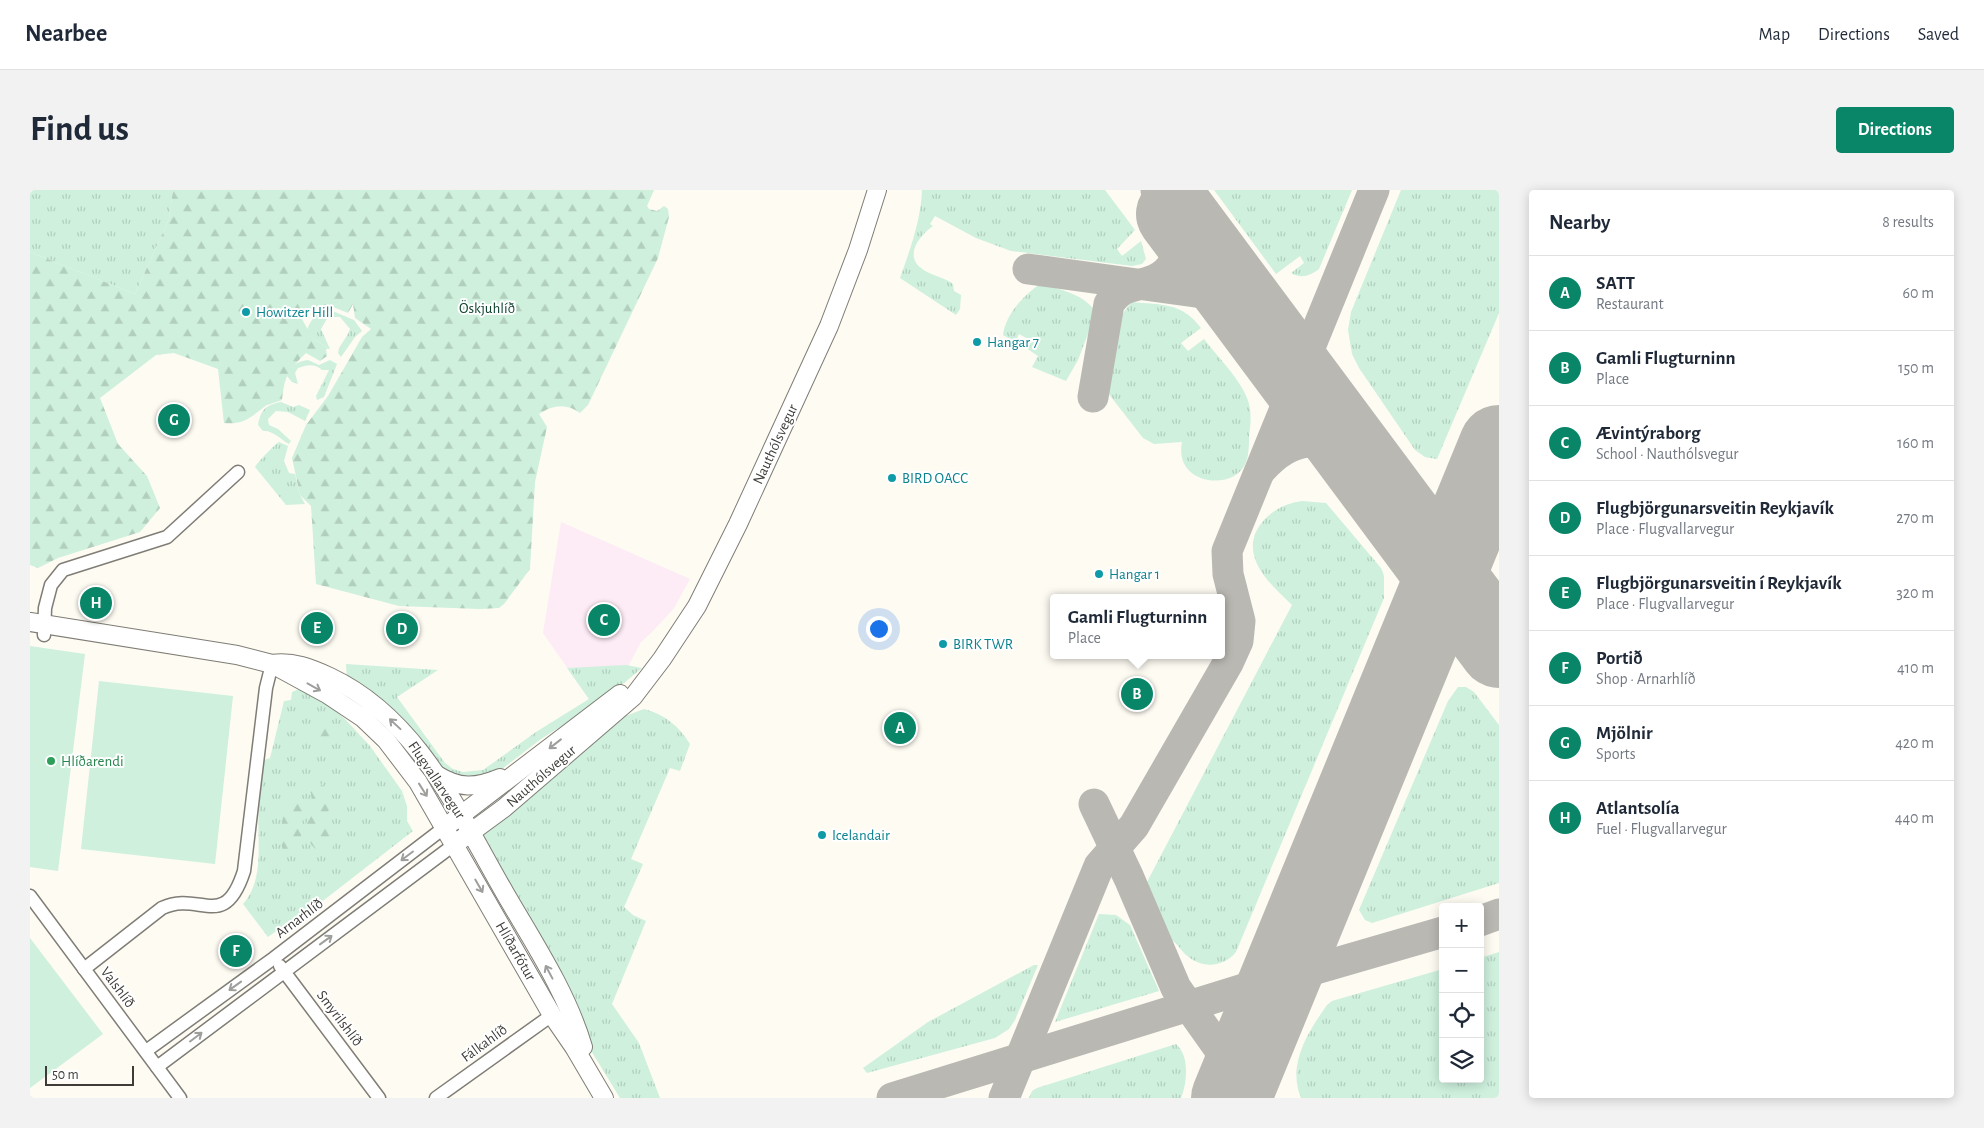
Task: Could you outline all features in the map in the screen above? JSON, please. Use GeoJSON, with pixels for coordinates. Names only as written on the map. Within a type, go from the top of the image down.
{"type":"FeatureCollection","features":[{"type":"Feature","properties":{"kind":"street","name":"Nauthólsvegur"},"geometry":{"type":"LineString","coordinates":[[455,844],[504,808],[633,697],[642,682],[662,659],[697,606],[738,524],[829,326],[858,250],[877,190]]}},
{"type":"Feature","properties":{"kind":"street"},"geometry":{"type":"LineString","coordinates":[[37,629],[46,608],[51,585],[63,570],[167,537],[238,472]]}},
{"type":"Feature","properties":{"kind":"street","name":"Flugvallarvegur"},"geometry":{"type":"LineString","coordinates":[[37,629],[124,638],[237,655],[272,664],[327,694],[368,722],[403,760],[445,827]]}},
{"type":"Feature","properties":{"kind":"street","name":"Flugvallarvegur"},"geometry":{"type":"LineString","coordinates":[[272,664],[285,662],[310,669],[361,695],[407,736],[437,775],[471,832]]}},
{"type":"Feature","properties":{"kind":"street"},"geometry":{"type":"LineString","coordinates":[[84,969],[162,908],[172,903],[219,906],[229,900],[236,891],[245,864],[267,684],[272,664]]}},
{"type":"Feature","properties":{"kind":"street","name":"Nauthólsvegur"},"geometry":{"type":"LineString","coordinates":[[445,827],[622,692],[642,682]]}},
{"type":"Feature","properties":{"kind":"street"},"geometry":{"type":"LineString","coordinates":[[437,775],[453,784],[472,787],[486,784],[523,768]]}},
{"type":"Feature","properties":{"kind":"street","name":"Hlíðarfótur"},"geometry":{"type":"LineString","coordinates":[[445,827],[552,1015],[604,1098]]}},
{"type":"Feature","properties":{"kind":"street","name":"Arnarhlíð"},"geometry":{"type":"LineString","coordinates":[[146,1051],[274,958],[445,827]]}},
{"type":"Feature","properties":{"kind":"street","name":"Hlíðarfótur"},"geometry":{"type":"LineString","coordinates":[[471,832],[562,996],[581,1040],[590,1073]]}},
{"type":"Feature","properties":{"kind":"street"},"geometry":{"type":"LineString","coordinates":[[157,1067],[455,844]]}},
{"type":"Feature","properties":{"kind":"street","name":"Valshlíð"},"geometry":{"type":"LineString","coordinates":[[30,896],[180,1098]]}},
{"type":"Feature","properties":{"kind":"street","name":"Smyrilshlíð"},"geometry":{"type":"LineString","coordinates":[[274,958],[380,1098]]}},
{"type":"Feature","properties":{"kind":"street","name":"Fálkahlíð"},"geometry":{"type":"LineString","coordinates":[[436,1098],[552,1015]]}},
{"type":"Feature","properties":{"kind":"shaded area"},"geometry":{"type":"Polygon","coordinates":[[[561,522],[690,579],[674,608],[641,642],[625,672],[589,699],[543,633],[561,522]]]}},
{"type":"Feature","properties":{"kind":"green space"},"geometry":{"type":"Polygon","coordinates":[[[30,190],[173,190],[169,219],[135,294],[30,252],[30,190]]]}},
{"type":"Feature","properties":{"kind":"green space","name":"Öskjuhlíð"},"geometry":{"type":"Polygon","coordinates":[[[173,190],[654,190],[647,206],[649,209],[657,211],[664,206],[668,209],[669,217],[658,258],[588,405],[580,413],[560,406],[539,414],[547,427],[535,482],[530,569],[499,608],[399,606],[316,584],[311,506],[300,495],[292,458],[306,425],[328,396],[362,337],[371,329],[355,318],[353,304],[348,313],[333,307],[318,306],[302,319],[313,339],[330,349],[326,349],[327,356],[320,361],[306,353],[288,374],[284,384],[282,400],[267,405],[238,423],[224,423],[218,369],[174,353],[156,355],[100,398],[118,444],[147,476],[160,508],[140,532],[58,558],[38,568],[30,565],[30,252],[135,294],[169,219],[173,190]]]}},
{"type":"Feature","properties":{"kind":"green space"},"geometry":{"type":"Polygon","coordinates":[[[922,190],[1105,190],[1135,230],[1117,249],[1122,256],[1141,241],[1146,259],[1142,264],[1132,266],[1011,251],[976,238],[935,216],[930,224],[933,226],[919,240],[914,251],[914,257],[916,263],[921,268],[953,284],[954,291],[961,295],[960,309],[956,315],[900,278],[917,224],[922,190]]]}},
{"type":"Feature","properties":{"kind":"green space"},"geometry":{"type":"Polygon","coordinates":[[[1214,190],[1352,190],[1319,269],[1309,275],[1302,276],[1291,273],[1304,263],[1300,256],[1276,274],[1214,190]]]}},
{"type":"Feature","properties":{"kind":"green space"},"geometry":{"type":"Polygon","coordinates":[[[1401,190],[1499,190],[1499,313],[1437,459],[1425,457],[1415,450],[1359,368],[1352,354],[1348,330],[1351,312],[1401,190]]]}},
{"type":"Feature","properties":{"kind":"green space"},"geometry":{"type":"Polygon","coordinates":[[[1040,284],[1063,290],[1079,297],[1086,301],[1096,313],[1078,360],[1066,381],[1032,367],[1038,356],[1026,348],[1030,340],[1019,334],[1015,342],[1003,335],[1007,320],[1016,306],[1040,284]]]}},
{"type":"Feature","properties":{"kind":"green space"},"geometry":{"type":"Polygon","coordinates":[[[1132,302],[1170,306],[1186,313],[1201,328],[1181,343],[1188,351],[1204,339],[1234,375],[1244,391],[1249,403],[1251,421],[1248,453],[1246,462],[1240,472],[1231,478],[1207,480],[1196,476],[1187,468],[1182,457],[1182,442],[1154,444],[1143,438],[1108,393],[1112,344],[1124,311],[1132,302]]]}},
{"type":"Feature","properties":{"kind":"green space"},"geometry":{"type":"Polygon","coordinates":[[[328,309],[354,320],[362,331],[355,337],[341,357],[338,353],[350,329],[340,317],[328,317],[321,329],[330,349],[313,339],[307,330],[314,317],[328,309]]]}},
{"type":"Feature","properties":{"kind":"green space"},"geometry":{"type":"Polygon","coordinates":[[[308,360],[319,365],[330,360],[337,364],[324,397],[317,400],[316,396],[329,370],[322,370],[310,365],[298,368],[295,373],[298,384],[292,382],[287,376],[294,365],[308,360]]]}},
{"type":"Feature","properties":{"kind":"green space"},"geometry":{"type":"Polygon","coordinates":[[[281,402],[293,407],[299,405],[310,410],[305,421],[288,412],[276,411],[268,419],[269,425],[278,429],[291,441],[289,444],[273,433],[263,431],[258,425],[262,412],[267,407],[281,402]]]}},
{"type":"Feature","properties":{"kind":"green space"},"geometry":{"type":"Polygon","coordinates":[[[279,442],[288,446],[284,461],[289,473],[295,474],[300,495],[305,504],[286,505],[255,467],[279,442]]]}},
{"type":"Feature","properties":{"kind":"green space"},"geometry":{"type":"Polygon","coordinates":[[[1302,501],[1326,503],[1381,568],[1384,576],[1384,598],[1236,952],[1218,964],[1205,964],[1191,959],[1171,940],[1147,882],[1292,605],[1258,567],[1254,556],[1253,544],[1256,532],[1264,520],[1276,510],[1291,503],[1302,501]]]}},
{"type":"Feature","properties":{"kind":"green space","name":"Hlíðarendi"},"geometry":{"type":"Polygon","coordinates":[[[30,646],[85,654],[58,871],[30,867],[30,646]]]}},
{"type":"Feature","properties":{"kind":"green space"},"geometry":{"type":"Polygon","coordinates":[[[346,664],[438,670],[397,697],[445,763],[453,769],[463,772],[483,770],[536,732],[589,699],[567,668],[626,665],[642,668],[606,698],[541,739],[498,772],[471,782],[452,779],[347,681],[346,664]]]}},
{"type":"Feature","properties":{"kind":"green space"},"geometry":{"type":"Polygon","coordinates":[[[99,681],[233,696],[215,864],[81,849],[99,681]]]}},
{"type":"Feature","properties":{"kind":"green space"},"geometry":{"type":"Polygon","coordinates":[[[1458,687],[1466,687],[1474,692],[1499,725],[1499,883],[1372,923],[1365,920],[1359,910],[1448,701],[1458,687]]]}},
{"type":"Feature","properties":{"kind":"green space"},"geometry":{"type":"Polygon","coordinates":[[[299,689],[332,708],[370,746],[402,791],[407,806],[407,821],[413,831],[324,900],[313,904],[268,937],[243,904],[255,882],[259,857],[258,818],[264,760],[270,758],[284,701],[291,700],[292,692],[299,689]]]}},
{"type":"Feature","properties":{"kind":"green space"},"geometry":{"type":"Polygon","coordinates":[[[306,704],[320,713],[329,726],[330,748],[327,751],[316,749],[315,736],[319,723],[312,714],[303,708],[303,705],[306,704]]]}},
{"type":"Feature","properties":{"kind":"green space"},"geometry":{"type":"Polygon","coordinates":[[[644,709],[658,714],[670,722],[690,744],[680,771],[670,768],[631,859],[643,864],[624,907],[633,915],[646,921],[612,1004],[639,1043],[660,1098],[620,1098],[590,1049],[530,918],[494,868],[481,846],[486,826],[555,776],[623,717],[644,709]]]}},
{"type":"Feature","properties":{"kind":"green space"},"geometry":{"type":"Polygon","coordinates":[[[319,782],[323,786],[323,799],[331,806],[325,817],[334,839],[333,846],[327,853],[322,853],[313,846],[305,830],[312,806],[311,793],[301,793],[300,789],[304,784],[319,782]]]}},
{"type":"Feature","properties":{"kind":"green space"},"geometry":{"type":"Polygon","coordinates":[[[300,800],[304,807],[300,846],[296,852],[290,854],[283,851],[282,846],[283,818],[290,801],[300,800]]]}},
{"type":"Feature","properties":{"kind":"green space"},"geometry":{"type":"Polygon","coordinates":[[[1099,914],[1116,915],[1130,925],[1159,991],[1055,1022],[1099,914]]]}},
{"type":"Feature","properties":{"kind":"green space"},"geometry":{"type":"Polygon","coordinates":[[[30,938],[103,1034],[30,1088],[30,938]]]}},
{"type":"Feature","properties":{"kind":"green space"},"geometry":{"type":"Polygon","coordinates":[[[1499,952],[1499,1098],[1301,1098],[1296,1073],[1298,1061],[1307,1037],[1327,1005],[1332,1001],[1439,970],[1439,1083],[1484,1083],[1484,957],[1499,952]]]}},
{"type":"Feature","properties":{"kind":"green space"},"geometry":{"type":"Polygon","coordinates":[[[1034,965],[1038,965],[1015,1020],[1009,1029],[995,1038],[867,1073],[863,1068],[928,1022],[1034,965]]]}},
{"type":"Feature","properties":{"kind":"green space"},"geometry":{"type":"Polygon","coordinates":[[[1176,1044],[1184,1055],[1186,1070],[1185,1085],[1181,1098],[1029,1098],[1032,1091],[1037,1088],[1176,1044]]]}},
{"type":"Feature","properties":{"kind":"taxiway"},"geometry":{"type":"LineString","coordinates":[[1093,397],[1109,304],[1114,297],[1125,289],[1149,282],[1164,274],[1175,260],[1178,251],[1180,233],[1176,215],[1156,190]]}},
{"type":"Feature","properties":{"kind":"taxiway"},"geometry":{"type":"LineString","coordinates":[[1004,1098],[1099,866],[1134,826],[1228,663],[1238,641],[1240,621],[1228,574],[1227,551],[1374,190]]}},
{"type":"Feature","properties":{"kind":"taxiway"},"geometry":{"type":"LineString","coordinates":[[1028,269],[1217,295],[1238,304],[1259,324],[1275,348],[1286,375],[1288,388],[1287,402]]}},
{"type":"Feature","properties":{"kind":"taxiway"},"geometry":{"type":"LineString","coordinates":[[1261,470],[1274,457],[1286,449],[1310,442],[1336,448],[1363,465]]}},
{"type":"Feature","properties":{"kind":"taxiway"},"geometry":{"type":"LineString","coordinates":[[1094,804],[1129,878],[1176,988],[1254,1098]]}},
{"type":"Feature","properties":{"kind":"taxiway"},"geometry":{"type":"LineString","coordinates":[[1484,920],[1499,914]]}},
{"type":"Feature","properties":{"kind":"taxiway"},"geometry":{"type":"LineString","coordinates":[[892,1098],[1253,986],[1276,971],[1302,924]]}},
{"type":"Feature","properties":{"kind":"taxiway"},"geometry":{"type":"LineString","coordinates":[[1271,1001],[1293,979],[1312,970],[1439,933]]}},
{"type":"Feature","properties":{"kind":"taxiway"},"geometry":{"type":"LineString","coordinates":[[1252,1047],[1249,1069],[1255,1097]]}},
{"type":"Feature","properties":{"kind":"runway"},"geometry":{"type":"LineString","coordinates":[[1176,214],[1499,648]]}},
{"type":"Feature","properties":{"kind":"runway"},"geometry":{"type":"LineString","coordinates":[[1231,1098],[1499,445]]}},
{"type":"Feature","properties":{"kind":"place","name":"Howitzer Hill"},"geometry":{"type":"Point","coordinates":[246,312]}},
{"type":"Feature","properties":{"kind":"place","name":"Hangar 7"},"geometry":{"type":"Point","coordinates":[977,342]}},
{"type":"Feature","properties":{"kind":"place","name":"Mjölnir"},"geometry":{"type":"Point","coordinates":[174,420]}},
{"type":"Feature","properties":{"kind":"place","name":"BIRD OACC"},"geometry":{"type":"Point","coordinates":[892,478]}},
{"type":"Feature","properties":{"kind":"place","name":"Hangar 1"},"geometry":{"type":"Point","coordinates":[1099,574]}},
{"type":"Feature","properties":{"kind":"place","name":"Atlantsolía"},"geometry":{"type":"Point","coordinates":[96,603]}},
{"type":"Feature","properties":{"kind":"place","name":"Ævintýraborg"},"geometry":{"type":"Point","coordinates":[604,620]}},
{"type":"Feature","properties":{"kind":"place","name":"Flugbjörgunarsveitin í Reykjavík"},"geometry":{"type":"Point","coordinates":[317,628]}},
{"type":"Feature","properties":{"kind":"place","name":"Flugbjörgunarsveitin Reykjavík"},"geometry":{"type":"Point","coordinates":[402,629]}},
{"type":"Feature","properties":{"kind":"place","name":"BIRK TWR"},"geometry":{"type":"Point","coordinates":[943,644]}},
{"type":"Feature","properties":{"kind":"place","name":"Gamli Flugturninn"},"geometry":{"type":"Point","coordinates":[1137,694]}},
{"type":"Feature","properties":{"kind":"place","name":"SATT"},"geometry":{"type":"Point","coordinates":[900,728]}},
{"type":"Feature","properties":{"kind":"place","name":"Hlíðarendi"},"geometry":{"type":"Point","coordinates":[51,761]}},
{"type":"Feature","properties":{"kind":"place","name":"Icelandair"},"geometry":{"type":"Point","coordinates":[822,835]}},
{"type":"Feature","properties":{"kind":"place","name":"Portið"},"geometry":{"type":"Point","coordinates":[236,951]}}]}
